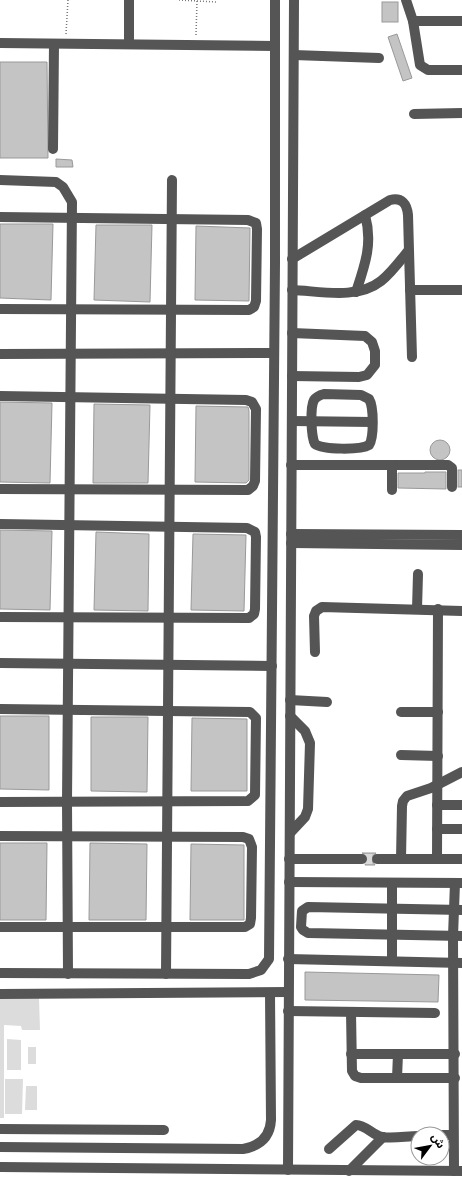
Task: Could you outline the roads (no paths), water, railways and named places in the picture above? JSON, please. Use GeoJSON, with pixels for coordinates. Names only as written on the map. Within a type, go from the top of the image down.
{"type":"FeatureCollection","features":[{"type":"Feature","properties":{"kind":"lane"},"geometry":{"type":"LineString","coordinates":[[129,0],[129,44]]}},
{"type":"Feature","properties":{"kind":"lane"},"geometry":{"type":"LineString","coordinates":[[0,973],[249,974],[262,970],[266,965],[270,952],[275,263],[275,0]]}},
{"type":"Feature","properties":{"kind":"lane"},"geometry":{"type":"LineString","coordinates":[[288,1170],[294,0]]}},
{"type":"Feature","properties":{"kind":"lane"},"geometry":{"type":"LineString","coordinates":[[406,0],[413,21],[419,62],[422,67],[428,70],[462,70]]}},
{"type":"Feature","properties":{"kind":"lane"},"geometry":{"type":"LineString","coordinates":[[413,21],[462,21]]}},
{"type":"Feature","properties":{"kind":"lane"},"geometry":{"type":"LineString","coordinates":[[0,43],[275,46]]}},
{"type":"Feature","properties":{"kind":"lane"},"geometry":{"type":"LineString","coordinates":[[53,149],[54,44]]}},
{"type":"Feature","properties":{"kind":"lane"},"geometry":{"type":"LineString","coordinates":[[294,56],[379,58]]}},
{"type":"Feature","properties":{"kind":"lane"},"geometry":{"type":"LineString","coordinates":[[414,114],[462,112]]}},
{"type":"Feature","properties":{"kind":"lane"},"geometry":{"type":"LineString","coordinates":[[0,180],[56,182],[69,194],[72,202],[67,802],[68,974]]}},
{"type":"Feature","properties":{"kind":"lane"},"geometry":{"type":"LineString","coordinates":[[166,974],[172,180]]}},
{"type":"Feature","properties":{"kind":"lane"},"geometry":{"type":"LineString","coordinates":[[292,259],[390,200],[397,199],[403,202],[408,211],[412,357]]}},
{"type":"Feature","properties":{"kind":"lane"},"geometry":{"type":"LineString","coordinates":[[356,292],[369,248],[369,232],[365,215]]}},
{"type":"Feature","properties":{"kind":"lane"},"geometry":{"type":"LineString","coordinates":[[0,217],[248,220],[254,221],[257,229],[256,304],[252,309],[0,309]]}},
{"type":"Feature","properties":{"kind":"lane"},"geometry":{"type":"LineString","coordinates":[[292,290],[356,292],[370,288],[381,281],[408,251]]}},
{"type":"Feature","properties":{"kind":"lane"},"geometry":{"type":"LineString","coordinates":[[257,263],[275,263]]}},
{"type":"Feature","properties":{"kind":"lane"},"geometry":{"type":"LineString","coordinates":[[410,290],[462,290]]}},
{"type":"Feature","properties":{"kind":"lane"},"geometry":{"type":"LineString","coordinates":[[292,333],[365,336],[374,346],[376,361],[370,372],[363,376],[292,376]]}},
{"type":"Feature","properties":{"kind":"lane"},"geometry":{"type":"LineString","coordinates":[[0,354],[274,354]]}},
{"type":"Feature","properties":{"kind":"lane"},"geometry":{"type":"LineString","coordinates":[[324,394],[367,397],[372,405],[370,443],[361,448],[323,448],[318,446],[313,439],[312,422],[313,402],[317,397],[324,394]]}},
{"type":"Feature","properties":{"kind":"lane"},"geometry":{"type":"LineString","coordinates":[[0,396],[252,402],[255,406],[254,484],[248,490],[0,489]]}},
{"type":"Feature","properties":{"kind":"lane"},"geometry":{"type":"LineString","coordinates":[[292,421],[372,422]]}},
{"type":"Feature","properties":{"kind":"lane"},"geometry":{"type":"LineString","coordinates":[[255,446],[274,446]]}},
{"type":"Feature","properties":{"kind":"lane"},"geometry":{"type":"LineString","coordinates":[[291,465],[450,465],[452,468],[452,487]]}},
{"type":"Feature","properties":{"kind":"lane"},"geometry":{"type":"LineString","coordinates":[[392,465],[392,490]]}},
{"type":"Feature","properties":{"kind":"lane"},"geometry":{"type":"LineString","coordinates":[[0,524],[169,526],[253,530],[256,537],[255,612],[249,618],[0,617]]}},
{"type":"Feature","properties":{"kind":"lane"},"geometry":{"type":"LineString","coordinates":[[422,540],[462,535]]}},
{"type":"Feature","properties":{"kind":"lane"},"geometry":{"type":"LineString","coordinates":[[291,538],[422,540],[462,545]]}},
{"type":"Feature","properties":{"kind":"lane"},"geometry":{"type":"LineString","coordinates":[[418,574],[418,609]]}},
{"type":"Feature","properties":{"kind":"lane"},"geometry":{"type":"LineString","coordinates":[[256,578],[272,578]]}},
{"type":"Feature","properties":{"kind":"lane"},"geometry":{"type":"LineString","coordinates":[[315,652],[314,616],[316,611],[322,607],[438,609],[462,611]]}},
{"type":"Feature","properties":{"kind":"lane"},"geometry":{"type":"LineString","coordinates":[[437,859],[438,609]]}},
{"type":"Feature","properties":{"kind":"lane"},"geometry":{"type":"LineString","coordinates":[[0,663],[272,666]]}},
{"type":"Feature","properties":{"kind":"lane"},"geometry":{"type":"LineString","coordinates":[[290,700],[327,702]]}},
{"type":"Feature","properties":{"kind":"lane"},"geometry":{"type":"LineString","coordinates":[[0,709],[252,713],[256,721],[255,792],[251,800],[167,802],[0,802]]}},
{"type":"Feature","properties":{"kind":"lane"},"geometry":{"type":"LineString","coordinates":[[401,712],[438,712]]}},
{"type":"Feature","properties":{"kind":"lane"},"geometry":{"type":"LineString","coordinates":[[290,716],[305,731],[310,743],[308,809],[305,817],[290,833]]}},
{"type":"Feature","properties":{"kind":"lane"},"geometry":{"type":"LineString","coordinates":[[256,750],[271,751]]}},
{"type":"Feature","properties":{"kind":"lane"},"geometry":{"type":"LineString","coordinates":[[401,755],[438,756]]}},
{"type":"Feature","properties":{"kind":"lane"},"geometry":{"type":"LineString","coordinates":[[401,859],[403,801],[411,794],[438,785],[462,772]]}},
{"type":"Feature","properties":{"kind":"lane"},"geometry":{"type":"LineString","coordinates":[[437,805],[462,805]]}},
{"type":"Feature","properties":{"kind":"lane"},"geometry":{"type":"LineString","coordinates":[[437,829],[462,829]]}},
{"type":"Feature","properties":{"kind":"lane"},"geometry":{"type":"LineString","coordinates":[[0,836],[167,836],[249,839],[252,846],[251,918],[247,926],[0,927]]}},
{"type":"Feature","properties":{"kind":"lane"},"geometry":{"type":"LineString","coordinates":[[289,859],[362,859]]}},
{"type":"Feature","properties":{"kind":"lane"},"geometry":{"type":"LineString","coordinates":[[377,859],[462,859]]}},
{"type":"Feature","properties":{"kind":"lane"},"geometry":{"type":"LineString","coordinates":[[0,1167],[269,1174],[288,1170],[458,1171],[454,1135],[455,1054],[458,1010],[458,883],[289,882]]}},
{"type":"Feature","properties":{"kind":"lane"},"geometry":{"type":"LineString","coordinates":[[252,883],[270,883]]}},
{"type":"Feature","properties":{"kind":"lane"},"geometry":{"type":"LineString","coordinates":[[392,883],[392,962]]}},
{"type":"Feature","properties":{"kind":"lane"},"geometry":{"type":"LineString","coordinates":[[458,910],[306,907],[301,913],[301,926],[303,930],[308,933],[458,936]]}},
{"type":"Feature","properties":{"kind":"lane"},"geometry":{"type":"LineString","coordinates":[[288,959],[458,963]]}},
{"type":"Feature","properties":{"kind":"lane"},"geometry":{"type":"LineString","coordinates":[[0,994],[288,992]]}},
{"type":"Feature","properties":{"kind":"lane"},"geometry":{"type":"LineString","coordinates":[[0,1147],[243,1149],[258,1145],[268,1134],[271,1120],[270,993]]}},
{"type":"Feature","properties":{"kind":"lane"},"geometry":{"type":"LineString","coordinates":[[288,1012],[435,1013]]}},
{"type":"Feature","properties":{"kind":"lane"},"geometry":{"type":"LineString","coordinates":[[351,1012],[352,1071],[355,1076],[361,1078],[455,1078]]}},
{"type":"Feature","properties":{"kind":"lane"},"geometry":{"type":"LineString","coordinates":[[351,1054],[455,1054]]}},
{"type":"Feature","properties":{"kind":"lane"},"geometry":{"type":"LineString","coordinates":[[397,1078],[398,1054]]}},
{"type":"Feature","properties":{"kind":"lane"},"geometry":{"type":"LineString","coordinates":[[329,1149],[356,1125],[362,1126],[373,1134],[383,1137],[410,1136]]}},
{"type":"Feature","properties":{"kind":"lane"},"geometry":{"type":"LineString","coordinates":[[0,1129],[164,1130]]}},
{"type":"Feature","properties":{"kind":"lane"},"geometry":{"type":"LineString","coordinates":[[349,1171],[383,1137]]}},
{"type":"Feature","properties":{"kind":"tunnel"},"geometry":{"type":"LineString","coordinates":[[362,859],[377,859]]}}]}
